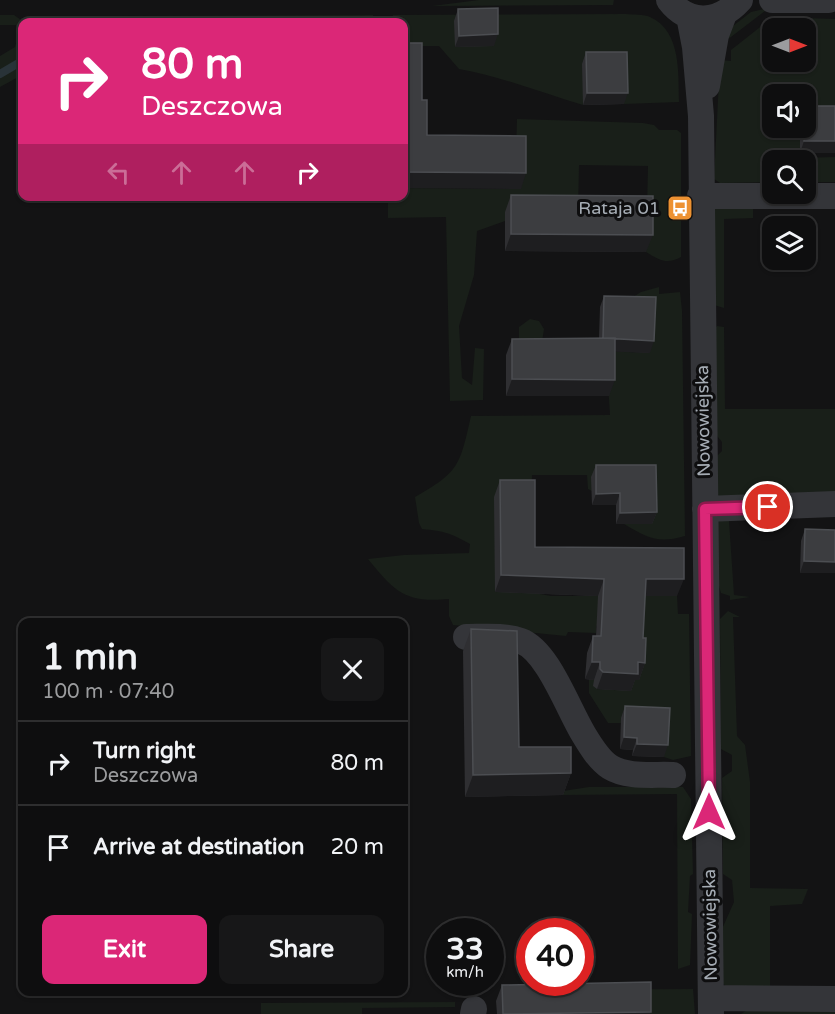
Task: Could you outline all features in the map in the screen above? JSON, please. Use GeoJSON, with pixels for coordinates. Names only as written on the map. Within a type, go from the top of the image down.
{"type":"FeatureCollection","features":[{"type":"Feature","properties":{"kind":"street"},"geometry":{"type":"LineString","coordinates":[[669,0],[680,12],[707,19],[734,6],[765,0]]}},
{"type":"Feature","properties":{"kind":"street"},"geometry":{"type":"LineString","coordinates":[[772,0],[829,0]]}},
{"type":"Feature","properties":{"kind":"street","name":"Nowowiejska"},"geometry":{"type":"LineString","coordinates":[[701,116],[716,35],[734,6]]}},
{"type":"Feature","properties":{"kind":"street","name":"Nowowiejska"},"geometry":{"type":"LineString","coordinates":[[689,16],[695,47],[701,116],[700,196],[711,1006]]}},
{"type":"Feature","properties":{"kind":"street"},"geometry":{"type":"LineString","coordinates":[[700,196],[835,196]]}},
{"type":"Feature","properties":{"kind":"street"},"geometry":{"type":"LineString","coordinates":[[705,509],[835,504]]}},
{"type":"Feature","properties":{"kind":"street"},"geometry":{"type":"LineString","coordinates":[[466,637],[506,637],[535,648],[547,664],[590,745],[609,766],[634,774],[673,775]]}},
{"type":"Feature","properties":{"kind":"street"},"geometry":{"type":"LineString","coordinates":[[711,1006],[835,999]]}},
{"type":"Feature","properties":{"kind":"shaded area"},"geometry":{"type":"Polygon","coordinates":[[[479,0],[614,0],[613,5],[432,6],[479,0]]]}},
{"type":"Feature","properties":{"kind":"shaded area"},"geometry":{"type":"Polygon","coordinates":[[[769,8],[727,40],[729,29],[751,12],[769,8]]]}},
{"type":"Feature","properties":{"kind":"shaded area"},"geometry":{"type":"Polygon","coordinates":[[[626,14],[650,17],[668,32],[673,43],[678,67],[679,102],[624,104],[623,64],[583,105],[505,80],[459,69],[439,46],[408,46],[408,18],[392,18],[393,15],[626,14]]]}},
{"type":"Feature","properties":{"kind":"shaded area"},"geometry":{"type":"Polygon","coordinates":[[[0,15],[14,15],[18,18],[18,30],[16,25],[0,25],[0,15]]]}},
{"type":"Feature","properties":{"kind":"shaded area"},"geometry":{"type":"Polygon","coordinates":[[[373,15],[374,18],[114,18],[114,16],[373,15]]]}},
{"type":"Feature","properties":{"kind":"shaded area"},"geometry":{"type":"Polygon","coordinates":[[[816,18],[835,19],[835,118],[816,110],[816,84],[762,84],[762,138],[801,138],[801,150],[762,150],[762,182],[720,183],[714,179],[720,60],[731,61],[731,50],[762,26],[762,72],[816,72],[816,18]]]}},
{"type":"Feature","properties":{"kind":"shaded area"},"geometry":{"type":"Polygon","coordinates":[[[18,36],[18,77],[0,87],[0,56],[15,47],[18,36]]]}},
{"type":"Feature","properties":{"kind":"shaded area"},"geometry":{"type":"Polygon","coordinates":[[[517,119],[643,123],[654,125],[659,130],[677,130],[681,133],[681,197],[676,197],[675,210],[681,212],[681,257],[671,261],[663,260],[646,252],[648,166],[579,165],[578,212],[505,212],[505,221],[477,231],[474,275],[459,326],[462,378],[472,385],[475,348],[484,349],[483,400],[450,401],[446,217],[388,218],[388,201],[408,201],[408,188],[520,189],[521,152],[516,152],[517,119]]]}},
{"type":"Feature","properties":{"kind":"shaded area"},"geometry":{"type":"Polygon","coordinates":[[[835,157],[835,182],[816,182],[816,158],[835,157]]]}},
{"type":"Feature","properties":{"kind":"shaded area"},"geometry":{"type":"Polygon","coordinates":[[[715,208],[753,209],[753,218],[724,219],[724,308],[714,305],[711,214],[715,208]]]}},
{"type":"Feature","properties":{"kind":"shaded area"},"geometry":{"type":"Polygon","coordinates":[[[659,287],[659,294],[680,292],[682,311],[685,536],[667,539],[653,538],[624,524],[652,523],[588,489],[587,475],[532,475],[529,592],[551,596],[677,596],[678,614],[689,614],[691,756],[673,760],[664,757],[665,732],[632,723],[608,723],[589,693],[589,679],[594,680],[597,689],[621,690],[596,625],[596,633],[568,632],[566,636],[453,625],[449,616],[449,599],[422,599],[402,593],[386,580],[368,559],[404,555],[469,553],[470,544],[463,540],[442,532],[422,529],[415,497],[441,481],[456,465],[471,416],[610,415],[606,351],[650,353],[616,308],[641,292],[659,287]]]}},
{"type":"Feature","properties":{"kind":"shaded area"},"geometry":{"type":"Polygon","coordinates":[[[530,319],[539,321],[544,329],[542,342],[519,340],[519,327],[530,319]]]}},
{"type":"Feature","properties":{"kind":"shaded area"},"geometry":{"type":"Polygon","coordinates":[[[717,326],[724,327],[725,409],[835,409],[835,493],[745,494],[729,521],[734,595],[750,597],[730,600],[730,596],[721,593],[719,586],[715,458],[722,451],[722,442],[714,432],[714,329],[717,326]]]}},
{"type":"Feature","properties":{"kind":"shaded area"},"geometry":{"type":"Polygon","coordinates":[[[728,611],[740,617],[733,617],[737,736],[745,745],[750,782],[750,888],[808,889],[802,904],[770,906],[770,992],[730,989],[723,984],[722,929],[734,902],[732,880],[723,874],[722,778],[732,771],[732,755],[721,749],[720,619],[728,611]]]}},
{"type":"Feature","properties":{"kind":"shaded area"},"geometry":{"type":"Polygon","coordinates":[[[589,787],[683,787],[691,799],[693,874],[690,876],[688,912],[692,914],[690,965],[678,969],[677,794],[563,795],[563,791],[589,787]]]}},
{"type":"Feature","properties":{"kind":"shaded area"},"geometry":{"type":"Polygon","coordinates":[[[693,989],[695,1014],[645,1014],[573,996],[594,996],[594,990],[693,989]]]}},
{"type":"Feature","properties":{"kind":"shaded area"},"geometry":{"type":"Polygon","coordinates":[[[455,1002],[455,1007],[362,1008],[362,1014],[261,1014],[261,1003],[455,1002]]]}},
{"type":"Feature","properties":{"kind":"shaded area"},"geometry":{"type":"Polygon","coordinates":[[[835,1009],[835,1014],[741,1014],[747,1010],[835,1009]]]}},
{"type":"Feature","properties":{"kind":"building"},"geometry":{"type":"Polygon","coordinates":[[[498,8],[498,34],[459,36],[458,9],[498,8]]]}},
{"type":"Feature","properties":{"kind":"building"},"geometry":{"type":"Polygon","coordinates":[[[408,43],[422,43],[422,100],[427,100],[427,135],[526,136],[526,173],[408,172],[408,43]]]}},
{"type":"Feature","properties":{"kind":"building"},"geometry":{"type":"Polygon","coordinates":[[[586,52],[627,52],[628,93],[587,93],[586,52]]]}},
{"type":"Feature","properties":{"kind":"building"},"geometry":{"type":"Polygon","coordinates":[[[816,106],[835,106],[835,141],[804,141],[804,138],[816,138],[816,106]]]}},
{"type":"Feature","properties":{"kind":"building"},"geometry":{"type":"Polygon","coordinates":[[[511,195],[653,196],[653,235],[511,234],[511,195]]]}},
{"type":"Feature","properties":{"kind":"building"},"geometry":{"type":"Polygon","coordinates":[[[604,296],[656,297],[654,341],[603,338],[604,296]]]}},
{"type":"Feature","properties":{"kind":"building"},"geometry":{"type":"Polygon","coordinates":[[[615,338],[615,380],[512,379],[512,339],[615,338]]]}},
{"type":"Feature","properties":{"kind":"building"},"geometry":{"type":"Polygon","coordinates":[[[596,465],[656,465],[657,512],[620,513],[620,493],[596,494],[596,465]]]}},
{"type":"Feature","properties":{"kind":"building"},"geometry":{"type":"Polygon","coordinates":[[[500,480],[535,480],[535,547],[684,548],[684,579],[646,579],[643,638],[646,638],[645,663],[638,662],[638,674],[603,672],[600,669],[600,662],[592,662],[593,636],[601,636],[604,579],[501,575],[500,480]]]}},
{"type":"Feature","properties":{"kind":"building"},"geometry":{"type":"Polygon","coordinates":[[[805,529],[835,530],[835,562],[804,561],[805,529]]]}},
{"type":"Feature","properties":{"kind":"building"},"geometry":{"type":"Polygon","coordinates":[[[471,629],[517,631],[519,747],[571,747],[571,773],[473,775],[471,629]]]}},
{"type":"Feature","properties":{"kind":"building"},"geometry":{"type":"Polygon","coordinates":[[[625,706],[670,708],[668,745],[637,744],[637,738],[624,737],[625,706]]]}},
{"type":"Feature","properties":{"kind":"building"},"geometry":{"type":"Polygon","coordinates":[[[651,982],[651,1012],[503,1014],[504,985],[516,985],[516,996],[594,996],[594,983],[651,982]]]}},
{"type":"Feature","properties":{"kind":"waterway"},"geometry":{"type":"LineString","coordinates":[[0,74],[18,63]]}},
{"type":"Feature","properties":{"kind":"place","name":"Rataja 01"},"geometry":{"type":"Point","coordinates":[680,208]}},
{"type":"Feature","properties":{"kind":"route"},"geometry":{"type":"LineString","coordinates":[[709,812],[705,509],[768,507]]}}]}
